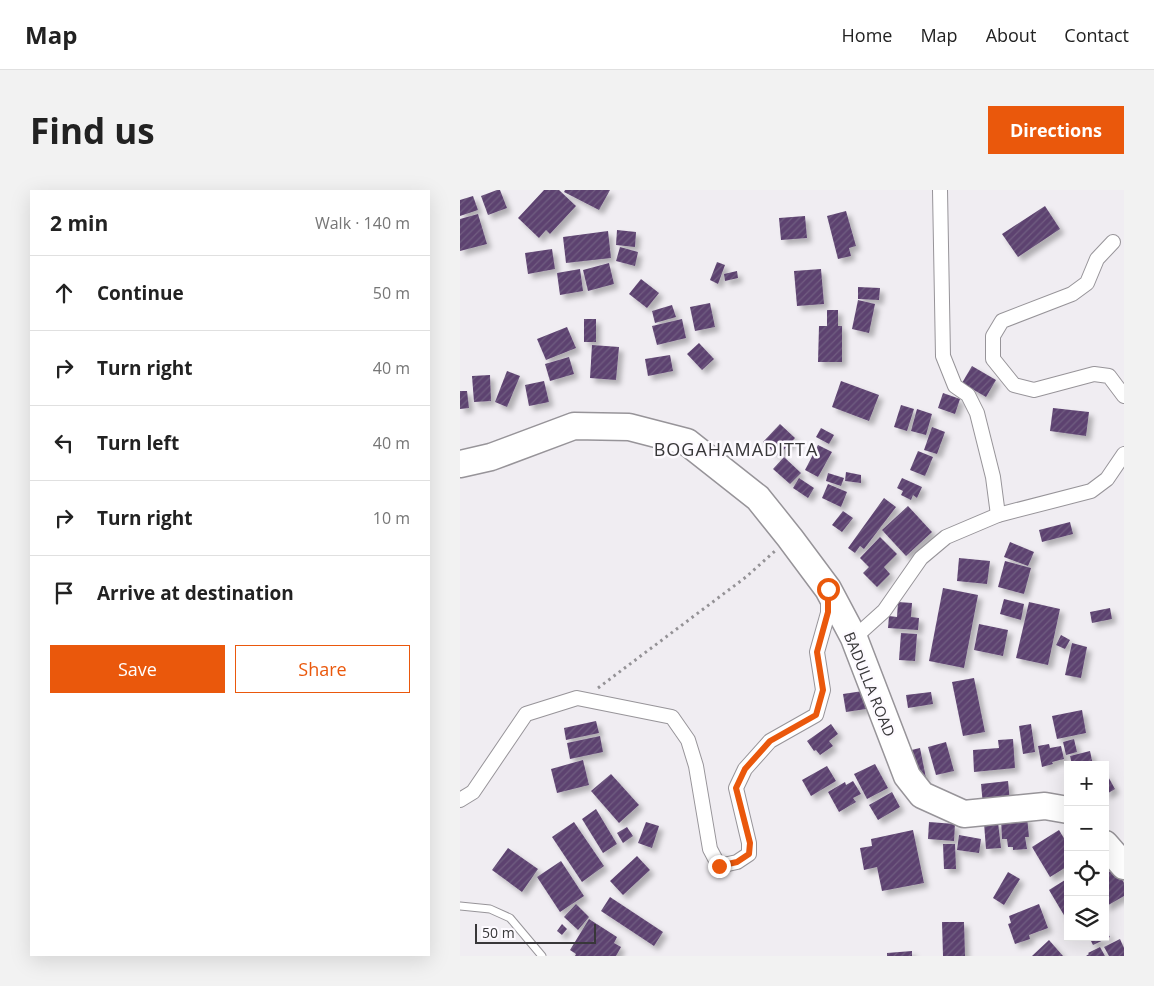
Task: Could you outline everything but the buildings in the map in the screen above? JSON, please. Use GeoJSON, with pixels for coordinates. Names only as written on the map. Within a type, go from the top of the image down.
{"type":"FeatureCollection","features":[{"type":"Feature","properties":{"kind":"highway","name":"BADULLA ROAD"},"geometry":{"type":"LineString","coordinates":[[460,464],[491,456],[574,426],[629,427],[686,442],[758,498],[828,589],[854,638],[907,776],[922,795],[964,814],[1045,806],[1064,809]]}},
{"type":"Feature","properties":{"kind":"highway"},"geometry":{"type":"LineString","coordinates":[[1109,849],[1124,866]]}},
{"type":"Feature","properties":{"kind":"street"},"geometry":{"type":"LineString","coordinates":[[940,190],[943,356],[955,386],[968,395],[977,413],[993,477],[998,515]]}},
{"type":"Feature","properties":{"kind":"street"},"geometry":{"type":"LineString","coordinates":[[1113,242],[1097,259],[1087,283],[1072,294],[1002,321],[992,336],[993,359],[1014,385],[1034,390],[1094,374],[1109,376],[1124,396]]}},
{"type":"Feature","properties":{"kind":"street"},"geometry":{"type":"LineString","coordinates":[[854,638],[884,611],[921,558],[946,537],[998,515],[1091,491],[1107,480],[1124,454]]}},
{"type":"Feature","properties":{"kind":"street"},"geometry":{"type":"LineString","coordinates":[[460,800],[473,792],[526,714],[577,698],[672,717],[688,740],[696,766],[710,849],[719,866],[737,862],[749,854],[750,843],[736,788],[745,769],[770,741],[816,715],[823,690],[817,652],[828,612],[828,589]]}},
{"type":"Feature","properties":{"kind":"lane"},"geometry":{"type":"LineString","coordinates":[[460,906],[490,909],[510,918],[542,956]]}},
{"type":"Feature","properties":{"kind":"path"},"geometry":{"type":"LineString","coordinates":[[577,698],[594,692],[746,577],[790,538]]}},
{"type":"Feature","properties":{"kind":"district","name":"BOGAHAMADITTA"},"geometry":{"type":"Point","coordinates":[736,449]}},
{"type":"Feature","properties":{"kind":"route"},"geometry":{"type":"LineString","coordinates":[[719,866],[737,862],[749,854],[750,843],[736,788],[745,769],[770,741],[816,715],[823,690],[817,652],[828,612],[828,589]]}}]}
